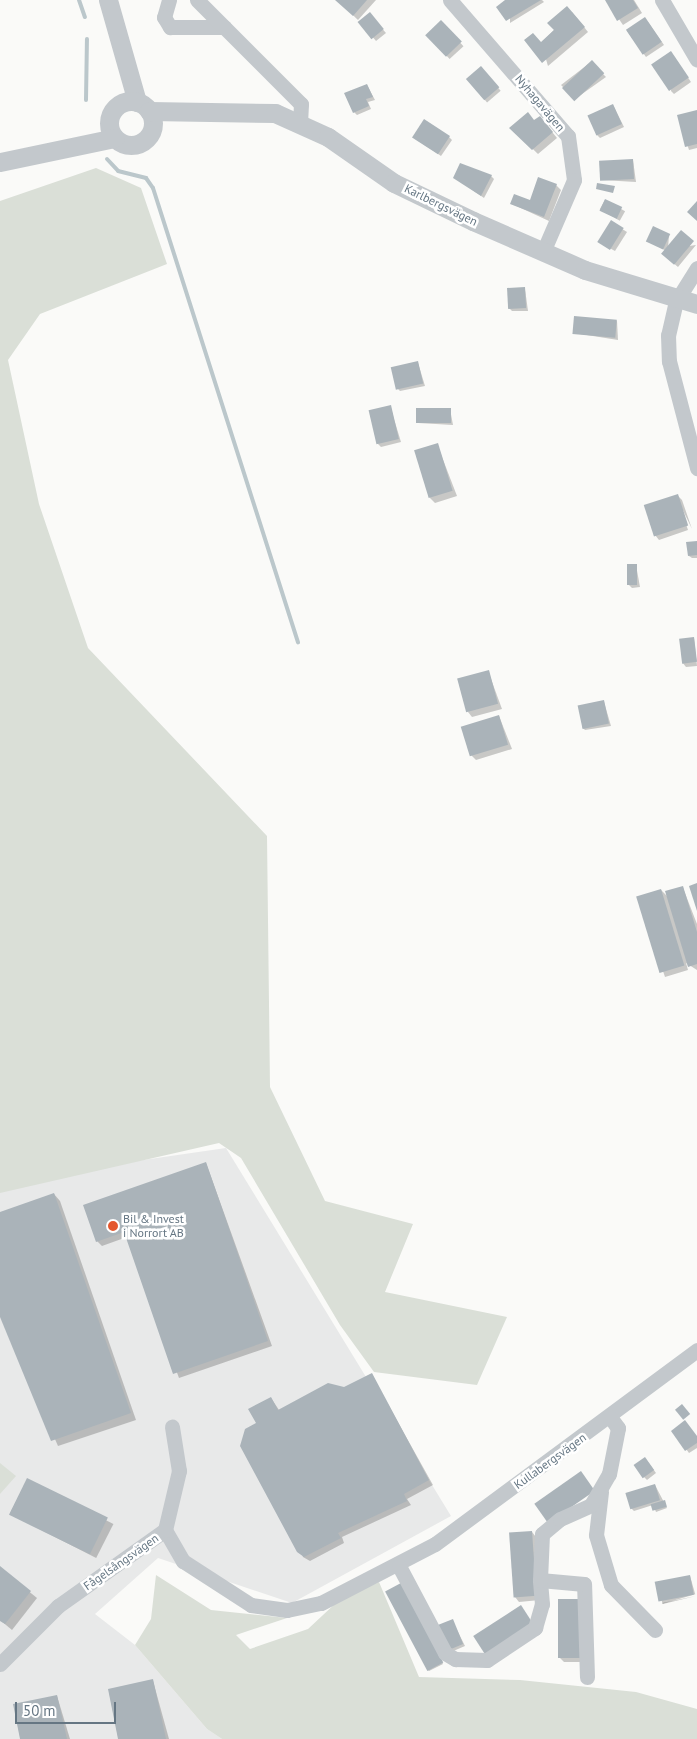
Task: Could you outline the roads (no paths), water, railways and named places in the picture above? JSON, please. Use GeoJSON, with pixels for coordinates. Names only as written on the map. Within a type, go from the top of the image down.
{"type":"FeatureCollection","features":[{"type":"Feature","properties":{"kind":"street"},"geometry":{"type":"LineString","coordinates":[[108,0],[114,26],[146,114]]}},
{"type":"Feature","properties":{"kind":"street"},"geometry":{"type":"LineString","coordinates":[[168,0],[164,17],[170,27],[224,27]]}},
{"type":"Feature","properties":{"kind":"street"},"geometry":{"type":"LineString","coordinates":[[197,0],[301,104],[300,124]]}},
{"type":"Feature","properties":{"kind":"street","name":"Nyhagavägen"},"geometry":{"type":"LineString","coordinates":[[450,0],[568,136],[574,180],[543,252]]}},
{"type":"Feature","properties":{"kind":"street"},"geometry":{"type":"LineString","coordinates":[[662,0],[697,60]]}},
{"type":"Feature","properties":{"kind":"street"},"geometry":{"type":"LineString","coordinates":[[114,26],[114,138]]}},
{"type":"Feature","properties":{"kind":"street","name":"Karlbergsvägen"},"geometry":{"type":"LineString","coordinates":[[50,150],[113,113],[191,113],[233,109],[275,113],[328,137],[394,183],[543,252],[676,301],[697,304]]}},
{"type":"Feature","properties":{"kind":"street","name":"Karlbergsvägen"},"geometry":{"type":"LineString","coordinates":[[0,162],[114,138],[137,144],[146,114]]}},
{"type":"Feature","properties":{"kind":"street"},"geometry":{"type":"LineString","coordinates":[[697,268],[676,301],[668,335],[669,361],[697,468]]}},
{"type":"Feature","properties":{"kind":"street","name":"Kullabergsvägen"},"geometry":{"type":"LineString","coordinates":[[165,1530],[183,1560],[251,1605],[287,1610],[321,1603],[399,1566],[610,1418],[697,1350]]}},
{"type":"Feature","properties":{"kind":"street"},"geometry":{"type":"LineString","coordinates":[[399,1566],[445,1653],[455,1659],[488,1660],[536,1628],[542,1604],[540,1580],[542,1534],[560,1519],[591,1505],[602,1487],[609,1474],[618,1428],[610,1418]]}},
{"type":"Feature","properties":{"kind":"street","name":"Fågelsångsvägen"},"geometry":{"type":"LineString","coordinates":[[0,1664],[58,1606],[165,1530],[179,1471],[172,1427]]}},
{"type":"Feature","properties":{"kind":"street"},"geometry":{"type":"LineString","coordinates":[[602,1487],[596,1535],[604,1568],[611,1585],[655,1630]]}},
{"type":"Feature","properties":{"kind":"street"},"geometry":{"type":"LineString","coordinates":[[540,1580],[584,1584],[587,1677]]}},
{"type":"Feature","properties":{"kind":"waterway"},"geometry":{"type":"LineString","coordinates":[[79,0],[85,17]]}},
{"type":"Feature","properties":{"kind":"waterway"},"geometry":{"type":"LineString","coordinates":[[86,100],[87,39]]}},
{"type":"Feature","properties":{"kind":"waterway"},"geometry":{"type":"LineString","coordinates":[[107,159],[118,171],[146,178],[153,188],[298,642]]}},
{"type":"Feature","properties":{"kind":"place","name":"Bil & Invest i Norrort AB"},"geometry":{"type":"Point","coordinates":[113,1226]}}]}
